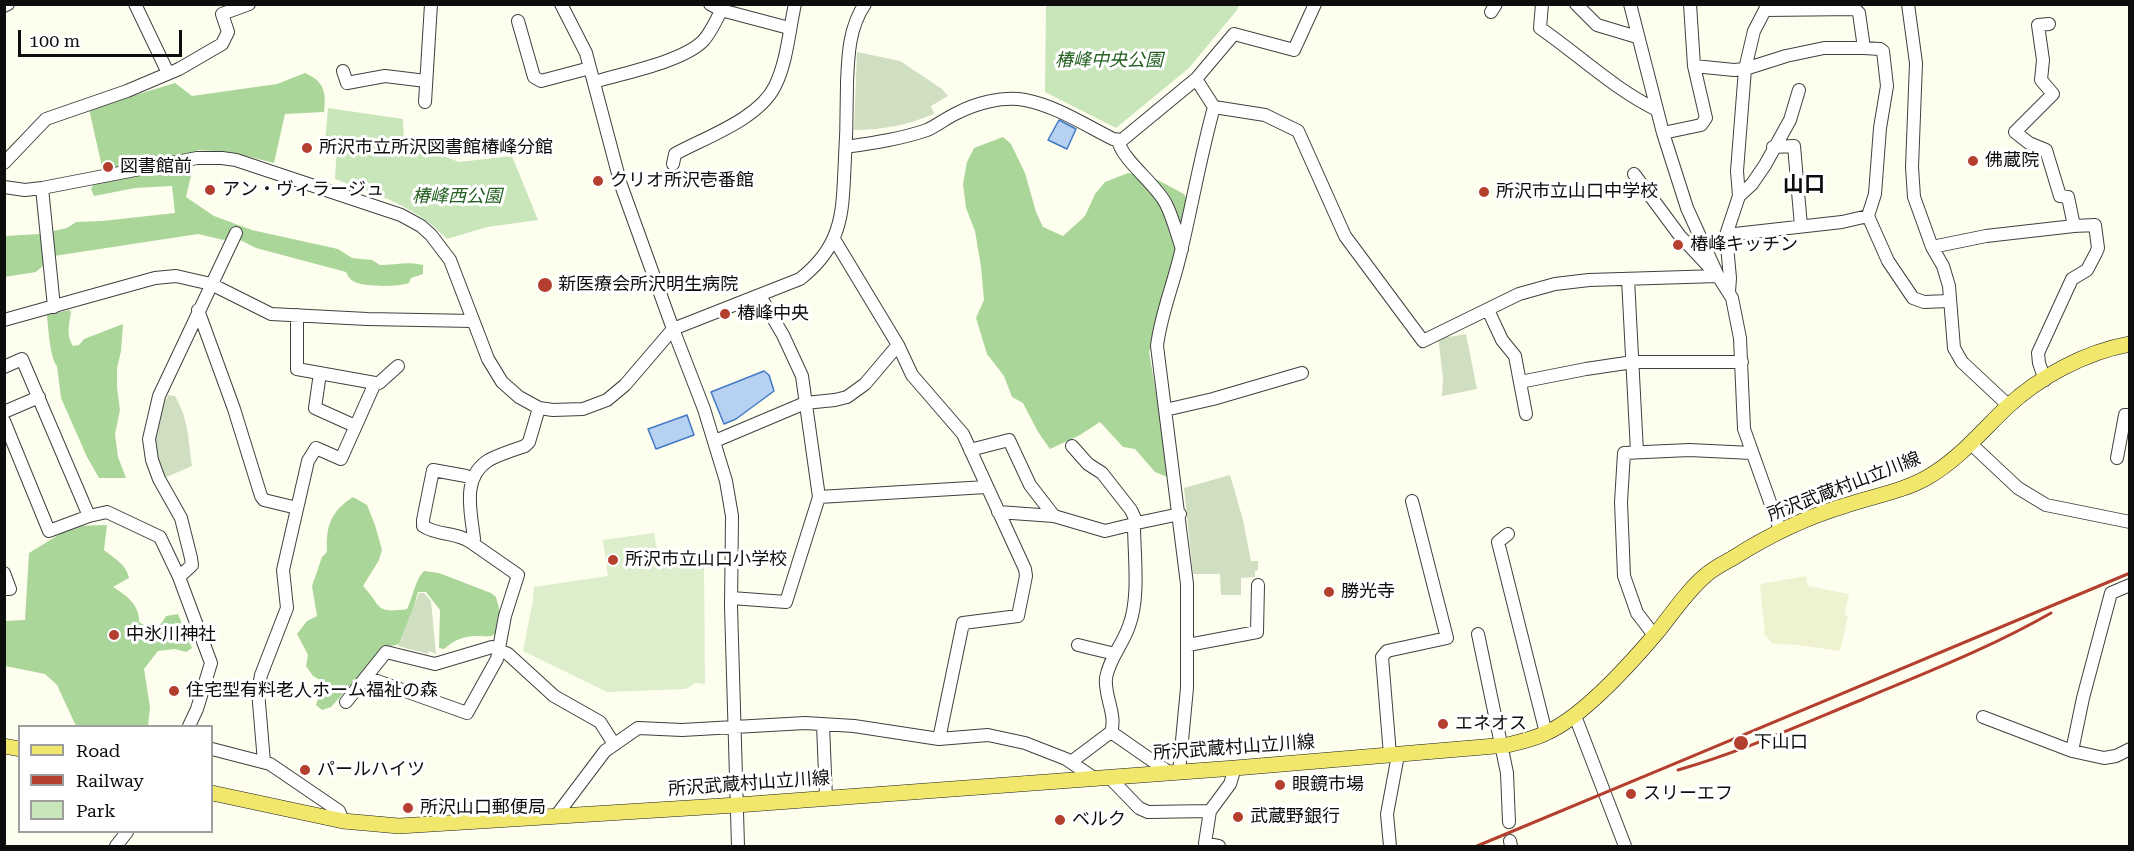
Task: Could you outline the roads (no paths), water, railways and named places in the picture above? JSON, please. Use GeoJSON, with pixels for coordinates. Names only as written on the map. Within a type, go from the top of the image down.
{"type":"FeatureCollection","features":[{"type":"Feature","properties":{"kind":"main road","name":"所沢武蔵村山立川線"},"geometry":{"type":"LineString","coordinates":[[213,793],[343,821],[399,826],[737,805],[1500,746],[1546,733],[1575,716],[1602,692],[1706,575],[1780,530],[1827,511],[1910,486],[1948,465],[2009,406],[2044,380],[2098,352],[2130,344]]}},
{"type":"Feature","properties":{"kind":"street"},"geometry":{"type":"LineString","coordinates":[[135,4],[168,74]]}},
{"type":"Feature","properties":{"kind":"street"},"geometry":{"type":"LineString","coordinates":[[4,164],[46,119],[168,74],[222,44],[228,32],[221,9],[249,4]]}},
{"type":"Feature","properties":{"kind":"street"},"geometry":{"type":"LineString","coordinates":[[561,4],[579,38],[590,68],[621,185],[715,441],[726,480],[732,516],[731,598],[738,846]]}},
{"type":"Feature","properties":{"kind":"street"},"geometry":{"type":"LineString","coordinates":[[673,164],[675,154],[737,122],[769,96],[776,85],[782,64],[795,4]]}},
{"type":"Feature","properties":{"kind":"street"},"geometry":{"type":"LineString","coordinates":[[4,187],[25,190],[42,188],[134,169],[208,158],[236,160],[401,215],[421,226],[438,243],[450,260],[494,371],[502,382],[519,397],[539,408],[571,411],[595,406],[607,400],[625,385],[673,330],[800,279],[813,268],[834,239],[841,212],[846,147],[848,59],[854,25],[866,4]]}},
{"type":"Feature","properties":{"kind":"street"},"geometry":{"type":"LineString","coordinates":[[846,147],[900,138],[929,129],[957,113],[982,103],[1022,99],[1041,104],[1118,140],[1125,139],[1196,79],[1234,34],[1294,50],[1315,4]]}},
{"type":"Feature","properties":{"kind":"street"},"geometry":{"type":"LineString","coordinates":[[1542,4],[1540,28],[1643,104],[1657,110]]}},
{"type":"Feature","properties":{"kind":"street"},"geometry":{"type":"LineString","coordinates":[[1576,4],[1597,25],[1637,38]]}},
{"type":"Feature","properties":{"kind":"street"},"geometry":{"type":"LineString","coordinates":[[1630,4],[1663,133],[1690,215],[1718,276],[1732,298],[1742,362],[1743,420],[1752,453],[1780,530]]}},
{"type":"Feature","properties":{"kind":"street"},"geometry":{"type":"LineString","coordinates":[[1663,133],[1701,125],[1706,118],[1694,66],[1690,4]]}},
{"type":"Feature","properties":{"kind":"street"},"geometry":{"type":"LineString","coordinates":[[1908,4],[1917,63],[1912,182],[1914,197],[1949,286],[1954,348],[1962,362],[2009,406]]}},
{"type":"Feature","properties":{"kind":"street"},"geometry":{"type":"LineString","coordinates":[[425,102],[430,5]]}},
{"type":"Feature","properties":{"kind":"street"},"geometry":{"type":"LineString","coordinates":[[594,82],[679,57],[692,50],[710,31],[718,6],[789,28]]}},
{"type":"Feature","properties":{"kind":"street"},"geometry":{"type":"LineString","coordinates":[[1729,292],[1726,235],[1739,196],[1737,171],[1745,69],[1754,31],[1766,7],[1855,9],[1859,13],[1864,48]]}},
{"type":"Feature","properties":{"kind":"street"},"geometry":{"type":"LineString","coordinates":[[518,21],[534,77],[541,81],[590,68]]}},
{"type":"Feature","properties":{"kind":"street"},"geometry":{"type":"LineString","coordinates":[[2049,24],[2038,25],[2043,60],[2041,80],[2053,94],[2016,132],[2029,143],[2046,150],[2060,196],[2068,196],[2074,226]]}},
{"type":"Feature","properties":{"kind":"street"},"geometry":{"type":"LineString","coordinates":[[1694,66],[1745,69],[1807,50],[1824,48],[1864,48],[1883,51],[1887,86],[1880,128],[1875,194],[1868,216],[1888,261],[1913,298],[1924,302],[1949,301]]}},
{"type":"Feature","properties":{"kind":"street"},"geometry":{"type":"LineString","coordinates":[[343,71],[347,83],[385,76],[426,81]]}},
{"type":"Feature","properties":{"kind":"street"},"geometry":{"type":"LineString","coordinates":[[1111,732],[1175,772],[1187,688],[1187,584],[1180,514],[1158,366],[1159,329],[1182,249],[1199,164],[1214,107],[1196,79]]}},
{"type":"Feature","properties":{"kind":"street"},"geometry":{"type":"LineString","coordinates":[[1739,196],[1752,184],[1765,165],[1790,120],[1799,90]]}},
{"type":"Feature","properties":{"kind":"street"},"geometry":{"type":"LineString","coordinates":[[1214,107],[1265,115],[1298,131],[1345,236],[1423,341],[1520,294],[1555,284],[1718,276]]}},
{"type":"Feature","properties":{"kind":"street"},"geometry":{"type":"LineString","coordinates":[[1118,140],[1122,150],[1153,185],[1166,204],[1182,249]]}},
{"type":"Feature","properties":{"kind":"street"},"geometry":{"type":"LineString","coordinates":[[1773,147],[1794,146],[1801,226]]}},
{"type":"Feature","properties":{"kind":"street"},"geometry":{"type":"LineString","coordinates":[[1634,174],[1669,223],[1718,276]]}},
{"type":"Feature","properties":{"kind":"street"},"geometry":{"type":"LineString","coordinates":[[42,188],[54,307]]}},
{"type":"Feature","properties":{"kind":"street"},"geometry":{"type":"LineString","coordinates":[[1669,223],[1690,215]]}},
{"type":"Feature","properties":{"kind":"street"},"geometry":{"type":"LineString","coordinates":[[1726,235],[1842,222],[1868,216]]}},
{"type":"Feature","properties":{"kind":"street"},"geometry":{"type":"LineString","coordinates":[[1932,247],[1986,236],[2095,225],[2098,248],[2087,270],[2072,279],[2038,353],[2038,363],[2044,380]]}},
{"type":"Feature","properties":{"kind":"street"},"geometry":{"type":"LineString","coordinates":[[179,577],[192,565],[191,558],[181,518],[159,479],[152,460],[149,439],[159,396],[236,232]]}},
{"type":"Feature","properties":{"kind":"street"},"geometry":{"type":"LineString","coordinates":[[834,239],[898,345],[912,375],[963,434],[1025,569],[1026,576],[1018,616],[963,623],[939,739]]}},
{"type":"Feature","properties":{"kind":"street"},"geometry":{"type":"LineString","coordinates":[[4,320],[155,278],[176,276],[211,284],[272,314],[473,321]]}},
{"type":"Feature","properties":{"kind":"street"},"geometry":{"type":"LineString","coordinates":[[1628,279],[1637,452]]}},
{"type":"Feature","properties":{"kind":"street"},"geometry":{"type":"LineString","coordinates":[[731,598],[786,602],[819,497],[802,376],[795,358],[760,296]]}},
{"type":"Feature","properties":{"kind":"street"},"geometry":{"type":"LineString","coordinates":[[198,310],[234,409],[261,496],[264,500],[297,508]]}},
{"type":"Feature","properties":{"kind":"street"},"geometry":{"type":"LineString","coordinates":[[1488,310],[1502,340],[1515,356],[1526,414]]}},
{"type":"Feature","properties":{"kind":"street"},"geometry":{"type":"LineString","coordinates":[[297,315],[297,369],[379,383],[398,366]]}},
{"type":"Feature","properties":{"kind":"street"},"geometry":{"type":"LineString","coordinates":[[715,441],[805,403],[835,400],[856,392],[866,384],[898,345]]}},
{"type":"Feature","properties":{"kind":"street"},"geometry":{"type":"LineString","coordinates":[[4,367],[22,359],[89,516]]}},
{"type":"Feature","properties":{"kind":"street"},"geometry":{"type":"LineString","coordinates":[[1520,382],[1633,362],[1742,362]]}},
{"type":"Feature","properties":{"kind":"street"},"geometry":{"type":"LineString","coordinates":[[320,373],[315,408],[355,426]]}},
{"type":"Feature","properties":{"kind":"street"},"geometry":{"type":"LineString","coordinates":[[1165,410],[1214,399],[1302,373]]}},
{"type":"Feature","properties":{"kind":"street"},"geometry":{"type":"LineString","coordinates":[[264,762],[258,691],[267,657],[287,608],[283,570],[309,461],[315,448],[341,459],[375,383]]}},
{"type":"Feature","properties":{"kind":"street"},"geometry":{"type":"LineString","coordinates":[[4,412],[39,397]]}},
{"type":"Feature","properties":{"kind":"street"},"geometry":{"type":"LineString","coordinates":[[472,543],[474,539],[469,491],[472,479],[478,469],[490,460],[525,446],[529,442],[539,408]]}},
{"type":"Feature","properties":{"kind":"street"},"geometry":{"type":"LineString","coordinates":[[2117,458],[2125,415],[2130,415]]}},
{"type":"Feature","properties":{"kind":"street"},"geometry":{"type":"LineString","coordinates":[[4,421],[50,531],[89,516],[107,512],[160,537],[179,577],[211,663],[197,709],[189,725]]}},
{"type":"Feature","properties":{"kind":"street"},"geometry":{"type":"LineString","coordinates":[[970,450],[1009,440],[1030,485],[1054,516]]}},
{"type":"Feature","properties":{"kind":"street"},"geometry":{"type":"LineString","coordinates":[[1971,444],[2018,488],[2046,505],[2130,522]]}},
{"type":"Feature","properties":{"kind":"street"},"geometry":{"type":"LineString","coordinates":[[1071,762],[1111,732],[1113,725],[1106,690],[1107,674],[1129,627],[1134,604],[1136,523],[1131,510],[1102,473],[1088,464],[1072,446]]}},
{"type":"Feature","properties":{"kind":"street"},"geometry":{"type":"LineString","coordinates":[[1654,635],[1637,613],[1624,576],[1621,502],[1624,453],[1689,450],[1752,453]]}},
{"type":"Feature","properties":{"kind":"street"},"geometry":{"type":"LineString","coordinates":[[366,677],[467,713],[497,659],[505,616],[518,575],[466,538],[430,531],[423,526],[433,470],[472,479]]}},
{"type":"Feature","properties":{"kind":"street"},"geometry":{"type":"LineString","coordinates":[[819,497],[986,487]]}},
{"type":"Feature","properties":{"kind":"street"},"geometry":{"type":"LineString","coordinates":[[1390,846],[1387,814],[1394,755],[1382,657],[1387,651],[1447,638],[1412,501]]}},
{"type":"Feature","properties":{"kind":"street"},"geometry":{"type":"LineString","coordinates":[[998,512],[1054,516],[1105,531],[1180,514]]}},
{"type":"Feature","properties":{"kind":"street"},"geometry":{"type":"LineString","coordinates":[[1508,534],[1498,542],[1546,733]]}},
{"type":"Feature","properties":{"kind":"street"},"geometry":{"type":"LineString","coordinates":[[4,573],[10,589],[4,589]]}},
{"type":"Feature","properties":{"kind":"street"},"geometry":{"type":"LineString","coordinates":[[1188,645],[1257,632],[1258,585]]}},
{"type":"Feature","properties":{"kind":"street"},"geometry":{"type":"LineString","coordinates":[[2072,751],[2111,593],[2130,585]]}},
{"type":"Feature","properties":{"kind":"street"},"geometry":{"type":"LineString","coordinates":[[1478,634],[1507,773],[1509,822]]}},
{"type":"Feature","properties":{"kind":"street"},"geometry":{"type":"LineString","coordinates":[[1078,645],[1115,654]]}},
{"type":"Feature","properties":{"kind":"street"},"geometry":{"type":"LineString","coordinates":[[346,702],[386,652],[435,664],[492,647],[508,654],[554,696],[600,722],[614,744]]}},
{"type":"Feature","properties":{"kind":"street"},"geometry":{"type":"LineString","coordinates":[[1575,716],[1625,846]]}},
{"type":"Feature","properties":{"kind":"street"},"geometry":{"type":"LineString","coordinates":[[1983,717],[2072,751],[2104,758],[2116,756],[2130,749]]}},
{"type":"Feature","properties":{"kind":"street"},"geometry":{"type":"LineString","coordinates":[[555,816],[605,751],[638,728],[682,730],[805,723],[854,726],[939,739],[988,735],[1025,743],[1071,762],[1094,778]]}},
{"type":"Feature","properties":{"kind":"street"},"geometry":{"type":"LineString","coordinates":[[823,725],[825,798]]}},
{"type":"Feature","properties":{"kind":"street"},"geometry":{"type":"LineString","coordinates":[[213,749],[264,762],[339,811],[343,821]]}},
{"type":"Feature","properties":{"kind":"street"},"geometry":{"type":"LineString","coordinates":[[1219,846],[1204,843],[1210,811],[1230,784],[1235,768]]}},
{"type":"Feature","properties":{"kind":"street"},"geometry":{"type":"LineString","coordinates":[[1109,777],[1140,808],[1148,812],[1210,811]]}},
{"type":"Feature","properties":{"kind":"street"},"geometry":{"type":"LineString","coordinates":[[116,846],[126,833]]}},
{"type":"Feature","properties":{"kind":"water"},"geometry":{"type":"Polygon","coordinates":[[[1059,120],[1076,129],[1067,149],[1048,140],[1059,120]]]}},
{"type":"Feature","properties":{"kind":"water"},"geometry":{"type":"Polygon","coordinates":[[[764,371],[769,375],[774,391],[736,419],[724,424],[711,392],[764,371]]]}},
{"type":"Feature","properties":{"kind":"water"},"geometry":{"type":"Polygon","coordinates":[[[687,415],[694,435],[656,449],[648,429],[687,415]]]}},
{"type":"Feature","properties":{"kind":"railway"},"geometry":{"type":"LineString","coordinates":[[1477,846],[2130,573]]}},
{"type":"Feature","properties":{"kind":"railway"},"geometry":{"type":"LineString","coordinates":[[1678,770],[1770,738],[1933,670],[2005,638],[2051,613]]}},
{"type":"Feature","properties":{"kind":"place","name":"所沢市立所沢図書館椿峰分館"},"geometry":{"type":"Point","coordinates":[307,148]}},
{"type":"Feature","properties":{"kind":"place","name":"佛蔵院"},"geometry":{"type":"Point","coordinates":[1973,161]}},
{"type":"Feature","properties":{"kind":"place","name":"図書館前"},"geometry":{"type":"Point","coordinates":[108,167]}},
{"type":"Feature","properties":{"kind":"place","name":"クリオ所沢壱番館"},"geometry":{"type":"Point","coordinates":[598,181]}},
{"type":"Feature","properties":{"kind":"place","name":"アン・ヴィラージュ"},"geometry":{"type":"Point","coordinates":[210,190]}},
{"type":"Feature","properties":{"kind":"place","name":"所沢市立山口中学校"},"geometry":{"type":"Point","coordinates":[1484,192]}},
{"type":"Feature","properties":{"kind":"place","name":"椿峰キッチン"},"geometry":{"type":"Point","coordinates":[1678,245]}},
{"type":"Feature","properties":{"kind":"place","name":"新医療会所沢明生病院"},"geometry":{"type":"Point","coordinates":[545,285]}},
{"type":"Feature","properties":{"kind":"place","name":"椿峰中央"},"geometry":{"type":"Point","coordinates":[725,314]}},
{"type":"Feature","properties":{"kind":"place","name":"所沢市立山口小学校"},"geometry":{"type":"Point","coordinates":[613,560]}},
{"type":"Feature","properties":{"kind":"place","name":"勝光寺"},"geometry":{"type":"Point","coordinates":[1329,592]}},
{"type":"Feature","properties":{"kind":"place","name":"中氷川神社"},"geometry":{"type":"Point","coordinates":[114,635]}},
{"type":"Feature","properties":{"kind":"place","name":"住宅型有料老人ホーム福祉の森"},"geometry":{"type":"Point","coordinates":[174,691]}},
{"type":"Feature","properties":{"kind":"place","name":"エネオス"},"geometry":{"type":"Point","coordinates":[1443,724]}},
{"type":"Feature","properties":{"kind":"place","name":"下山口"},"geometry":{"type":"Point","coordinates":[1741,743]}},
{"type":"Feature","properties":{"kind":"place","name":"パールハイツ"},"geometry":{"type":"Point","coordinates":[305,770]}},
{"type":"Feature","properties":{"kind":"place","name":"眼鏡市場"},"geometry":{"type":"Point","coordinates":[1280,785]}},
{"type":"Feature","properties":{"kind":"place","name":"スリーエフ"},"geometry":{"type":"Point","coordinates":[1631,794]}},
{"type":"Feature","properties":{"kind":"place","name":"所沢山口郵便局"},"geometry":{"type":"Point","coordinates":[408,808]}},
{"type":"Feature","properties":{"kind":"place","name":"武蔵野銀行"},"geometry":{"type":"Point","coordinates":[1238,817]}},
{"type":"Feature","properties":{"kind":"place","name":"ベルク"},"geometry":{"type":"Point","coordinates":[1060,820]}},
{"type":"Feature","properties":{"kind":"district","name":"山口"},"geometry":{"type":"Point","coordinates":[1804,185]}},
{"type":"Feature","properties":{"kind":"park label","name":"椿峰中央公園"},"geometry":{"type":"Point","coordinates":[1109,61]}},
{"type":"Feature","properties":{"kind":"park label","name":"椿峰西公園"},"geometry":{"type":"Point","coordinates":[457,197]}}]}
